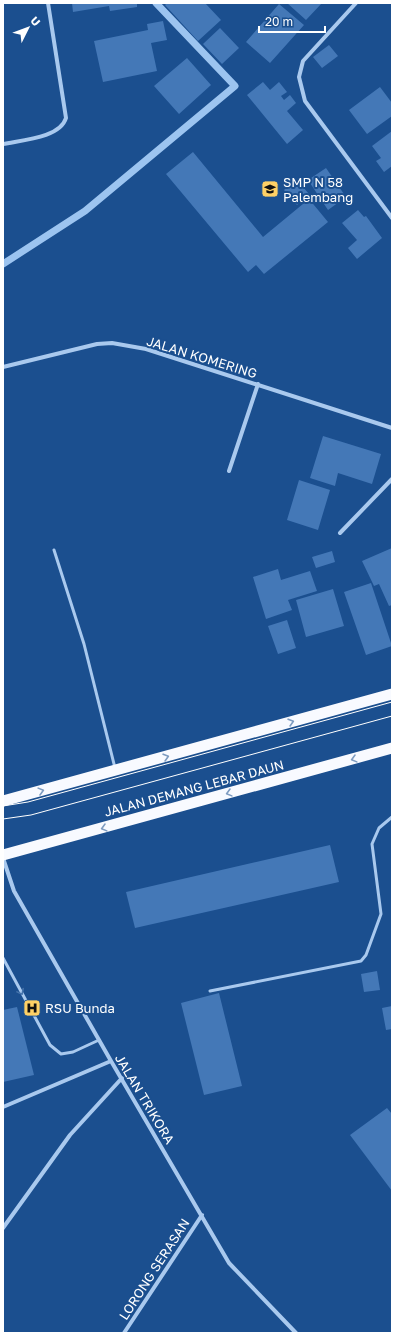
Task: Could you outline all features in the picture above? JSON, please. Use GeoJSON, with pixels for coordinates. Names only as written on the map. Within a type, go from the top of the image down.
{"type":"FeatureCollection","features":[{"type":"Feature","properties":{"kind":"highway"},"geometry":{"type":"LineString","coordinates":[[3,801],[116,772],[392,694]]}},
{"type":"Feature","properties":{"kind":"highway","name":"JALAN DEMANG LEBAR DAUN"},"geometry":{"type":"LineString","coordinates":[[3,855],[392,748]]}},
{"type":"Feature","properties":{"kind":"street"},"geometry":{"type":"LineString","coordinates":[[3,144],[54,133],[65,122],[66,118],[48,3]]}},
{"type":"Feature","properties":{"kind":"street"},"geometry":{"type":"LineString","coordinates":[[356,3],[303,61],[299,77],[305,101],[392,218]]}},
{"type":"Feature","properties":{"kind":"street","name":"JALAN KOMERING"},"geometry":{"type":"LineString","coordinates":[[3,367],[97,344],[112,343],[146,349],[392,428]]}},
{"type":"Feature","properties":{"kind":"street"},"geometry":{"type":"LineString","coordinates":[[229,471],[258,384]]}},
{"type":"Feature","properties":{"kind":"street"},"geometry":{"type":"LineString","coordinates":[[340,533],[392,479]]}},
{"type":"Feature","properties":{"kind":"street","name":"JALAN TRIKORA"},"geometry":{"type":"LineString","coordinates":[[3,858],[14,891],[229,1263],[296,1333]]}},
{"type":"Feature","properties":{"kind":"street"},"geometry":{"type":"LineString","coordinates":[[3,1107],[111,1061]]}},
{"type":"Feature","properties":{"kind":"street"},"geometry":{"type":"LineString","coordinates":[[3,1228],[70,1135],[122,1078]]}},
{"type":"Feature","properties":{"kind":"street","name":"LORONG SERASAN"},"geometry":{"type":"LineString","coordinates":[[124,1333],[202,1215]]}},
{"type":"Feature","properties":{"kind":"lane"},"geometry":{"type":"LineString","coordinates":[[54,550],[84,644],[116,772]]}},
{"type":"Feature","properties":{"kind":"lane"},"geometry":{"type":"LineString","coordinates":[[210,991],[361,961],[366,955],[382,914],[372,844],[378,828],[392,817]]}},
{"type":"Feature","properties":{"kind":"lane"},"geometry":{"type":"LineString","coordinates":[[3,958],[50,1045],[61,1054],[73,1052],[99,1040]]}},
{"type":"Feature","properties":{"kind":"building"},"geometry":{"type":"Polygon","coordinates":[[[72,3],[137,3],[137,7],[110,11],[109,6],[73,12],[72,3]]]}},
{"type":"Feature","properties":{"kind":"building"},"geometry":{"type":"Polygon","coordinates":[[[167,3],[205,3],[221,20],[198,41],[165,5],[167,3]]]}},
{"type":"Feature","properties":{"kind":"building"},"geometry":{"type":"Polygon","coordinates":[[[287,3],[322,3],[306,20],[287,3]]]}},
{"type":"Feature","properties":{"kind":"building"},"geometry":{"type":"Polygon","coordinates":[[[279,4],[304,25],[270,63],[246,42],[279,4]]]}},
{"type":"Feature","properties":{"kind":"building"},"geometry":{"type":"Polygon","coordinates":[[[163,21],[167,40],[151,43],[157,71],[103,82],[94,41],[148,30],[147,24],[163,21]]]}},
{"type":"Feature","properties":{"kind":"building"},"geometry":{"type":"Polygon","coordinates":[[[220,28],[239,48],[222,64],[203,44],[220,28]]]}},
{"type":"Feature","properties":{"kind":"building"},"geometry":{"type":"Polygon","coordinates":[[[329,45],[338,56],[322,68],[313,57],[329,45]]]}},
{"type":"Feature","properties":{"kind":"building"},"geometry":{"type":"Polygon","coordinates":[[[187,58],[211,85],[179,114],[154,86],[187,58]]]}},
{"type":"Feature","properties":{"kind":"building"},"geometry":{"type":"Polygon","coordinates":[[[263,82],[270,90],[279,82],[287,92],[281,96],[284,100],[290,95],[296,103],[287,111],[303,130],[287,144],[247,95],[263,82]]]}},
{"type":"Feature","properties":{"kind":"building"},"geometry":{"type":"Polygon","coordinates":[[[380,87],[392,103],[392,116],[367,134],[349,110],[380,87]]]}},
{"type":"Feature","properties":{"kind":"building"},"geometry":{"type":"Polygon","coordinates":[[[392,131],[392,166],[384,172],[376,161],[381,158],[372,146],[392,131]]]}},
{"type":"Feature","properties":{"kind":"building"},"geometry":{"type":"Polygon","coordinates":[[[193,152],[263,237],[309,199],[328,222],[264,274],[256,265],[248,272],[166,174],[193,152]]]}},
{"type":"Feature","properties":{"kind":"building"},"geometry":{"type":"Polygon","coordinates":[[[326,168],[346,197],[328,210],[308,180],[326,168]]]}},
{"type":"Feature","properties":{"kind":"building"},"geometry":{"type":"Polygon","coordinates":[[[296,179],[309,194],[297,205],[284,190],[296,179]]]}},
{"type":"Feature","properties":{"kind":"building"},"geometry":{"type":"Polygon","coordinates":[[[358,210],[364,217],[366,216],[382,238],[357,259],[348,248],[357,240],[342,223],[358,210]]]}},
{"type":"Feature","properties":{"kind":"building"},"geometry":{"type":"Polygon","coordinates":[[[323,436],[381,454],[372,484],[338,473],[335,486],[310,478],[323,436]]]}},
{"type":"Feature","properties":{"kind":"building"},"geometry":{"type":"Polygon","coordinates":[[[299,480],[330,490],[318,530],[287,520],[299,480]]]}},
{"type":"Feature","properties":{"kind":"building"},"geometry":{"type":"Polygon","coordinates":[[[392,548],[392,605],[389,606],[379,584],[374,586],[362,561],[392,548]]]}},
{"type":"Feature","properties":{"kind":"building"},"geometry":{"type":"Polygon","coordinates":[[[332,551],[335,562],[316,568],[312,557],[332,551]]]}},
{"type":"Feature","properties":{"kind":"building"},"geometry":{"type":"Polygon","coordinates":[[[278,569],[281,580],[310,571],[317,591],[288,600],[292,610],[266,619],[253,577],[278,569]]]}},
{"type":"Feature","properties":{"kind":"building"},"geometry":{"type":"Polygon","coordinates":[[[371,583],[392,646],[366,655],[344,592],[371,583]]]}},
{"type":"Feature","properties":{"kind":"building"},"geometry":{"type":"Polygon","coordinates":[[[333,589],[344,626],[306,637],[296,600],[333,589]]]}},
{"type":"Feature","properties":{"kind":"building"},"geometry":{"type":"Polygon","coordinates":[[[287,620],[296,648],[278,654],[268,626],[287,620]]]}},
{"type":"Feature","properties":{"kind":"building"},"geometry":{"type":"Polygon","coordinates":[[[330,845],[339,882],[135,928],[126,892],[330,845]]]}},
{"type":"Feature","properties":{"kind":"building"},"geometry":{"type":"Polygon","coordinates":[[[377,971],[380,990],[364,992],[361,974],[377,971]]]}},
{"type":"Feature","properties":{"kind":"building"},"geometry":{"type":"Polygon","coordinates":[[[219,993],[242,1086],[204,1095],[181,1003],[219,993]]]}},
{"type":"Feature","properties":{"kind":"building"},"geometry":{"type":"Polygon","coordinates":[[[392,1006],[392,1029],[386,1030],[382,1008],[392,1006]]]}},
{"type":"Feature","properties":{"kind":"building"},"geometry":{"type":"Polygon","coordinates":[[[17,1007],[34,1075],[3,1082],[3,1010],[17,1007]]]}},
{"type":"Feature","properties":{"kind":"building"},"geometry":{"type":"Polygon","coordinates":[[[387,1108],[392,1114],[392,1191],[350,1135],[387,1108]]]}},
{"type":"Feature","properties":{"kind":"waterway"},"geometry":{"type":"LineString","coordinates":[[3,264],[85,211],[235,86],[156,3]]}},
{"type":"Feature","properties":{"kind":"tram line"},"geometry":{"type":"LineString","coordinates":[[3,806],[28,802],[392,702]]}},
{"type":"Feature","properties":{"kind":"tram line"},"geometry":{"type":"LineString","coordinates":[[3,819],[31,815],[392,716]]}},
{"type":"Feature","properties":{"kind":"place","name":"SMP N 58 Palembang"},"geometry":{"type":"Point","coordinates":[270,189]}},
{"type":"Feature","properties":{"kind":"place","name":"RSU Bunda"},"geometry":{"type":"Point","coordinates":[32,1008]}}]}
